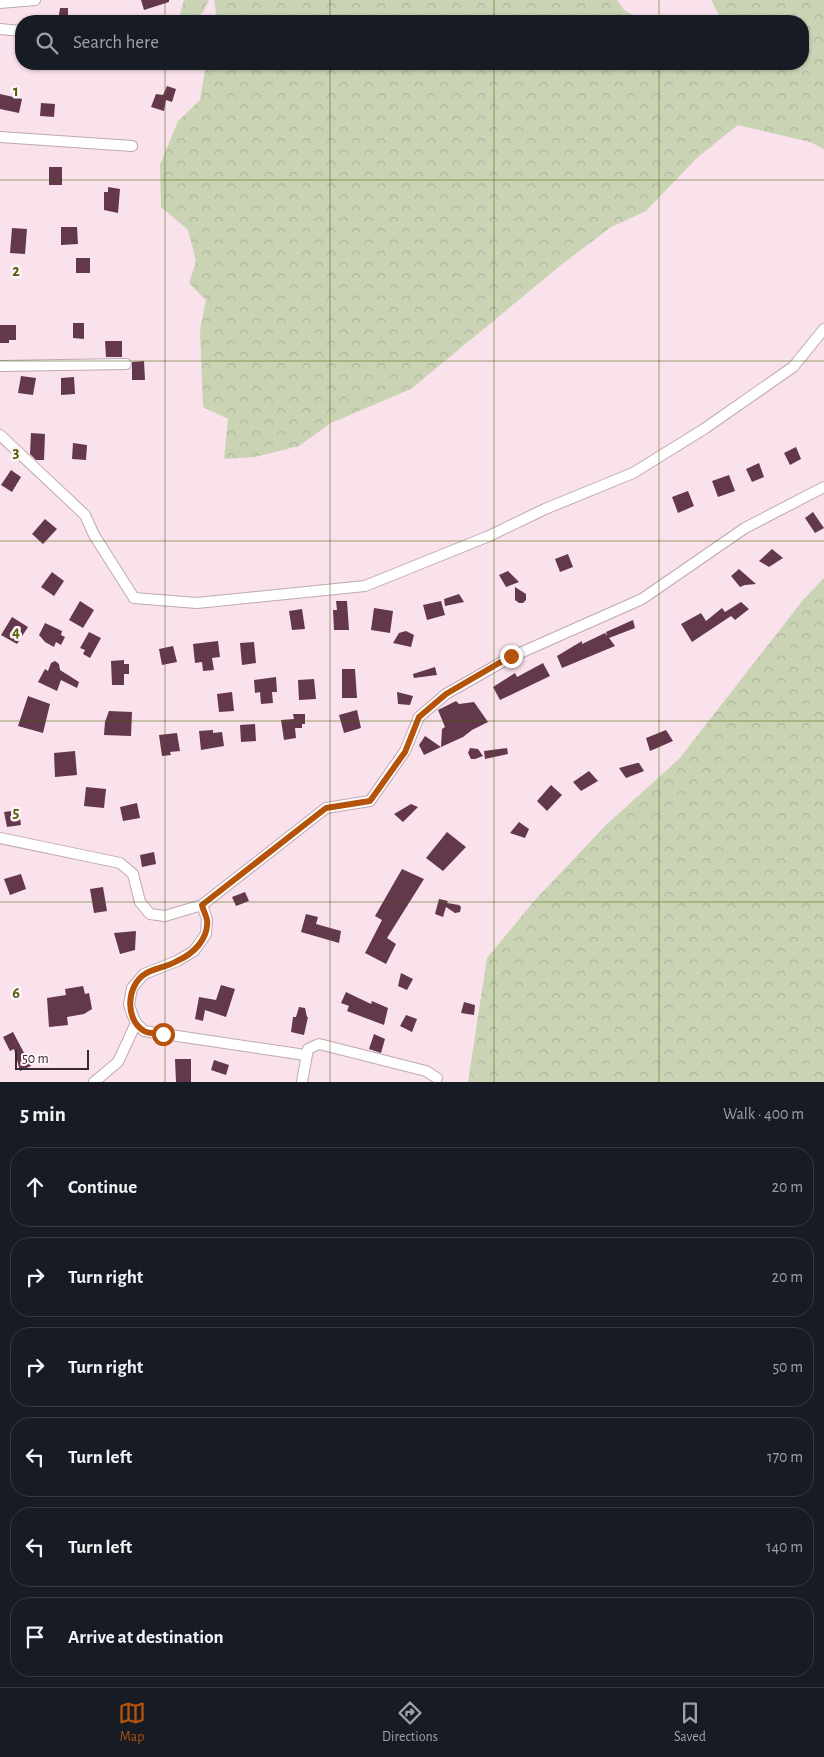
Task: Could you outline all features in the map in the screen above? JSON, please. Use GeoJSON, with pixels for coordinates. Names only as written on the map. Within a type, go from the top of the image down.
{"type":"FeatureCollection","features":[{"type":"Feature","properties":{"kind":"street"},"geometry":{"type":"LineString","coordinates":[[0,3],[35,0]]}},
{"type":"Feature","properties":{"kind":"street"},"geometry":{"type":"LineString","coordinates":[[0,29],[15,30]]}},
{"type":"Feature","properties":{"kind":"street"},"geometry":{"type":"LineString","coordinates":[[0,137],[132,146]]}},
{"type":"Feature","properties":{"kind":"street"},"geometry":{"type":"LineString","coordinates":[[0,436],[85,516],[94,535],[134,598],[197,602],[364,586],[489,536],[545,509],[633,473],[704,429],[793,367],[824,329]]}},
{"type":"Feature","properties":{"kind":"street"},"geometry":{"type":"LineString","coordinates":[[0,366],[126,364]]}},
{"type":"Feature","properties":{"kind":"street"},"geometry":{"type":"LineString","coordinates":[[0,838],[120,863],[133,874],[140,902],[150,914],[165,916],[202,905],[326,808],[370,801],[405,752],[419,717],[446,694],[511,656],[642,599],[745,528],[824,487]]}},
{"type":"Feature","properties":{"kind":"street"},"geometry":{"type":"LineString","coordinates":[[202,905],[207,919],[206,934],[194,951],[177,962],[144,974],[132,988],[129,1004],[136,1023],[144,1032],[306,1055]]}},
{"type":"Feature","properties":{"kind":"street"},"geometry":{"type":"LineString","coordinates":[[94,1082],[118,1062],[136,1023]]}},
{"type":"Feature","properties":{"kind":"street"},"geometry":{"type":"LineString","coordinates":[[302,1082],[308,1050],[319,1044],[426,1071],[438,1078]]}},
{"type":"Feature","properties":{"kind":"green space"},"geometry":{"type":"Polygon","coordinates":[[[184,0],[209,0],[200,15],[180,15],[184,0]]]}},
{"type":"Feature","properties":{"kind":"green space"},"geometry":{"type":"Polygon","coordinates":[[[214,0],[617,0],[624,10],[633,15],[216,15],[214,0]]]}},
{"type":"Feature","properties":{"kind":"green space"},"geometry":{"type":"Polygon","coordinates":[[[711,0],[824,0],[824,149],[810,142],[738,125],[698,157],[646,211],[611,227],[561,265],[411,389],[331,423],[299,446],[255,457],[224,459],[228,419],[203,407],[200,330],[206,300],[189,283],[196,261],[188,230],[161,207],[160,165],[178,121],[200,100],[205,70],[809,70],[809,15],[719,15],[711,0]]]}},
{"type":"Feature","properties":{"kind":"green space"},"geometry":{"type":"Polygon","coordinates":[[[824,578],[824,1082],[468,1082],[487,958],[535,900],[606,825],[679,759],[803,600],[824,578]]]}},
{"type":"Feature","properties":{"kind":"building"},"geometry":{"type":"Polygon","coordinates":[[[141,0],[169,0],[169,2],[144,10],[141,0]]]}},
{"type":"Feature","properties":{"kind":"building"},"geometry":{"type":"Polygon","coordinates":[[[60,8],[68,8],[68,15],[59,15],[60,8]]]}},
{"type":"Feature","properties":{"kind":"building"},"geometry":{"type":"Polygon","coordinates":[[[167,86],[176,89],[172,102],[166,100],[164,111],[151,107],[156,94],[163,95],[167,86]]]}},
{"type":"Feature","properties":{"kind":"building"},"geometry":{"type":"Polygon","coordinates":[[[0,94],[22,99],[19,113],[0,109],[0,94]]]}},
{"type":"Feature","properties":{"kind":"building"},"geometry":{"type":"Polygon","coordinates":[[[41,103],[55,104],[54,117],[40,116],[41,103]]]}},
{"type":"Feature","properties":{"kind":"building"},"geometry":{"type":"Polygon","coordinates":[[[49,167],[62,167],[62,185],[49,185],[49,167]]]}},
{"type":"Feature","properties":{"kind":"building"},"geometry":{"type":"Polygon","coordinates":[[[108,187],[120,189],[118,213],[104,210],[104,192],[108,192],[108,187]]]}},
{"type":"Feature","properties":{"kind":"building"},"geometry":{"type":"Polygon","coordinates":[[[61,227],[77,227],[78,244],[61,245],[61,227]]]}},
{"type":"Feature","properties":{"kind":"building"},"geometry":{"type":"Polygon","coordinates":[[[12,228],[27,229],[25,254],[10,253],[12,228]]]}},
{"type":"Feature","properties":{"kind":"building"},"geometry":{"type":"Polygon","coordinates":[[[76,258],[90,258],[90,273],[76,273],[76,258]]]}},
{"type":"Feature","properties":{"kind":"building"},"geometry":{"type":"Polygon","coordinates":[[[73,323],[84,323],[84,339],[73,338],[73,323]]]}},
{"type":"Feature","properties":{"kind":"building"},"geometry":{"type":"Polygon","coordinates":[[[0,325],[16,325],[16,340],[9,340],[9,343],[0,343],[0,325]]]}},
{"type":"Feature","properties":{"kind":"building"},"geometry":{"type":"Polygon","coordinates":[[[105,341],[122,341],[122,357],[106,357],[105,341]]]}},
{"type":"Feature","properties":{"kind":"building"},"geometry":{"type":"Polygon","coordinates":[[[144,361],[145,380],[132,380],[132,362],[144,361]]]}},
{"type":"Feature","properties":{"kind":"building"},"geometry":{"type":"Polygon","coordinates":[[[21,376],[36,378],[33,395],[18,393],[21,376]]]}},
{"type":"Feature","properties":{"kind":"building"},"geometry":{"type":"Polygon","coordinates":[[[74,377],[75,394],[61,395],[61,378],[74,377]]]}},
{"type":"Feature","properties":{"kind":"building"},"geometry":{"type":"Polygon","coordinates":[[[31,433],[45,434],[44,460],[36,460],[30,454],[31,433]]]}},
{"type":"Feature","properties":{"kind":"building"},"geometry":{"type":"Polygon","coordinates":[[[73,443],[87,445],[86,460],[72,459],[73,443]]]}},
{"type":"Feature","properties":{"kind":"building"},"geometry":{"type":"Polygon","coordinates":[[[796,447],[801,459],[790,465],[784,453],[796,447]]]}},
{"type":"Feature","properties":{"kind":"building"},"geometry":{"type":"Polygon","coordinates":[[[759,463],[764,477],[752,482],[746,469],[759,463]]]}},
{"type":"Feature","properties":{"kind":"building"},"geometry":{"type":"Polygon","coordinates":[[[11,470],[21,477],[12,492],[1,485],[11,470]]]}},
{"type":"Feature","properties":{"kind":"building"},"geometry":{"type":"Polygon","coordinates":[[[729,475],[735,491],[718,497],[712,481],[729,475]]]}},
{"type":"Feature","properties":{"kind":"building"},"geometry":{"type":"Polygon","coordinates":[[[688,491],[694,506],[678,513],[672,497],[688,491]]]}},
{"type":"Feature","properties":{"kind":"building"},"geometry":{"type":"Polygon","coordinates":[[[813,512],[824,528],[815,533],[805,518],[813,512]]]}},
{"type":"Feature","properties":{"kind":"building"},"geometry":{"type":"Polygon","coordinates":[[[45,519],[57,529],[43,544],[32,534],[45,519]]]}},
{"type":"Feature","properties":{"kind":"building"},"geometry":{"type":"Polygon","coordinates":[[[772,549],[783,558],[769,567],[759,561],[772,549]]]}},
{"type":"Feature","properties":{"kind":"building"},"geometry":{"type":"Polygon","coordinates":[[[568,554],[573,567],[560,572],[555,559],[568,554]]]}},
{"type":"Feature","properties":{"kind":"building"},"geometry":{"type":"Polygon","coordinates":[[[739,569],[756,584],[740,587],[731,576],[739,569]]]}},
{"type":"Feature","properties":{"kind":"building"},"geometry":{"type":"Polygon","coordinates":[[[508,571],[519,582],[506,587],[499,575],[508,571]]]}},
{"type":"Feature","properties":{"kind":"building"},"geometry":{"type":"Polygon","coordinates":[[[52,572],[64,581],[54,596],[41,587],[52,572]]]}},
{"type":"Feature","properties":{"kind":"building"},"geometry":{"type":"Polygon","coordinates":[[[515,587],[526,594],[526,600],[523,603],[515,600],[515,587]]]}},
{"type":"Feature","properties":{"kind":"building"},"geometry":{"type":"Polygon","coordinates":[[[459,594],[464,602],[445,606],[444,599],[459,594]]]}},
{"type":"Feature","properties":{"kind":"building"},"geometry":{"type":"Polygon","coordinates":[[[80,601],[94,610],[83,628],[69,620],[80,601]]]}},
{"type":"Feature","properties":{"kind":"building"},"geometry":{"type":"Polygon","coordinates":[[[336,601],[347,601],[349,630],[334,630],[333,610],[337,610],[336,601]]]}},
{"type":"Feature","properties":{"kind":"building"},"geometry":{"type":"Polygon","coordinates":[[[441,601],[445,615],[427,620],[423,605],[441,601]]]}},
{"type":"Feature","properties":{"kind":"building"},"geometry":{"type":"Polygon","coordinates":[[[741,602],[749,609],[735,620],[731,616],[692,642],[681,624],[701,613],[706,621],[722,608],[725,612],[741,602]]]}},
{"type":"Feature","properties":{"kind":"building"},"geometry":{"type":"Polygon","coordinates":[[[374,608],[393,611],[390,633],[371,630],[374,608]]]}},
{"type":"Feature","properties":{"kind":"building"},"geometry":{"type":"Polygon","coordinates":[[[302,609],[305,629],[292,630],[289,611],[302,609]]]}},
{"type":"Feature","properties":{"kind":"building"},"geometry":{"type":"Polygon","coordinates":[[[12,617],[28,627],[17,644],[1,635],[12,617]]]}},
{"type":"Feature","properties":{"kind":"building"},"geometry":{"type":"Polygon","coordinates":[[[633,620],[635,628],[609,638],[615,646],[562,668],[557,656],[582,641],[582,644],[605,633],[607,636],[606,632],[633,620]]]}},
{"type":"Feature","properties":{"kind":"building"},"geometry":{"type":"Polygon","coordinates":[[[45,623],[62,631],[61,635],[65,637],[61,645],[56,642],[54,647],[45,642],[39,635],[45,623]]]}},
{"type":"Feature","properties":{"kind":"building"},"geometry":{"type":"Polygon","coordinates":[[[406,631],[414,635],[411,647],[393,643],[399,633],[406,631]]]}},
{"type":"Feature","properties":{"kind":"building"},"geometry":{"type":"Polygon","coordinates":[[[89,632],[101,638],[90,658],[83,654],[85,650],[80,648],[89,632]]]}},
{"type":"Feature","properties":{"kind":"building"},"geometry":{"type":"Polygon","coordinates":[[[218,641],[220,657],[212,658],[214,670],[203,671],[202,662],[195,663],[193,644],[218,641]]]}},
{"type":"Feature","properties":{"kind":"building"},"geometry":{"type":"Polygon","coordinates":[[[254,642],[256,663],[242,665],[240,643],[254,642]]]}},
{"type":"Feature","properties":{"kind":"building"},"geometry":{"type":"Polygon","coordinates":[[[173,646],[177,662],[162,665],[159,649],[173,646]]]}},
{"type":"Feature","properties":{"kind":"building"},"geometry":{"type":"Polygon","coordinates":[[[124,660],[124,664],[129,664],[129,674],[124,674],[124,685],[112,685],[111,661],[124,660]]]}},
{"type":"Feature","properties":{"kind":"building"},"geometry":{"type":"Polygon","coordinates":[[[55,661],[59,664],[60,670],[79,682],[77,688],[61,680],[57,691],[38,682],[45,669],[48,671],[51,663],[55,661]]]}},
{"type":"Feature","properties":{"kind":"building"},"geometry":{"type":"Polygon","coordinates":[[[543,663],[550,676],[500,700],[493,687],[515,673],[517,677],[543,663]]]}},
{"type":"Feature","properties":{"kind":"building"},"geometry":{"type":"Polygon","coordinates":[[[435,667],[437,675],[414,678],[413,674],[435,667]]]}},
{"type":"Feature","properties":{"kind":"building"},"geometry":{"type":"Polygon","coordinates":[[[342,669],[355,669],[357,698],[342,698],[342,669]]]}},
{"type":"Feature","properties":{"kind":"building"},"geometry":{"type":"Polygon","coordinates":[[[276,677],[277,692],[272,692],[273,703],[261,704],[260,692],[255,693],[254,680],[276,677]]]}},
{"type":"Feature","properties":{"kind":"building"},"geometry":{"type":"Polygon","coordinates":[[[314,679],[316,699],[299,700],[298,680],[314,679]]]}},
{"type":"Feature","properties":{"kind":"building"},"geometry":{"type":"Polygon","coordinates":[[[232,692],[234,711],[219,712],[217,694],[232,692]]]}},
{"type":"Feature","properties":{"kind":"building"},"geometry":{"type":"Polygon","coordinates":[[[397,692],[413,696],[410,705],[398,704],[397,692]]]}},
{"type":"Feature","properties":{"kind":"building"},"geometry":{"type":"Polygon","coordinates":[[[28,696],[50,704],[43,733],[18,726],[28,696]]]}},
{"type":"Feature","properties":{"kind":"building"},"geometry":{"type":"Polygon","coordinates":[[[456,701],[459,704],[474,702],[488,722],[463,737],[441,747],[442,729],[445,727],[438,710],[456,701]]]}},
{"type":"Feature","properties":{"kind":"building"},"geometry":{"type":"Polygon","coordinates":[[[357,710],[361,728],[344,733],[339,715],[357,710]]]}},
{"type":"Feature","properties":{"kind":"building"},"geometry":{"type":"Polygon","coordinates":[[[109,711],[132,712],[131,736],[104,735],[105,722],[109,711]]]}},
{"type":"Feature","properties":{"kind":"building"},"geometry":{"type":"Polygon","coordinates":[[[293,714],[305,714],[305,724],[302,724],[302,728],[295,728],[296,738],[284,740],[281,720],[294,719],[293,714]]]}},
{"type":"Feature","properties":{"kind":"building"},"geometry":{"type":"Polygon","coordinates":[[[255,724],[256,741],[241,742],[240,725],[255,724]]]}},
{"type":"Feature","properties":{"kind":"building"},"geometry":{"type":"Polygon","coordinates":[[[213,730],[213,733],[222,732],[224,746],[201,750],[199,731],[213,730]]]}},
{"type":"Feature","properties":{"kind":"building"},"geometry":{"type":"Polygon","coordinates":[[[666,730],[673,741],[650,751],[646,738],[666,730]]]}},
{"type":"Feature","properties":{"kind":"building"},"geometry":{"type":"Polygon","coordinates":[[[177,733],[180,751],[170,752],[171,755],[162,756],[159,735],[177,733]]]}},
{"type":"Feature","properties":{"kind":"building"},"geometry":{"type":"Polygon","coordinates":[[[425,736],[441,747],[424,755],[419,745],[425,736]]]}},
{"type":"Feature","properties":{"kind":"building"},"geometry":{"type":"Polygon","coordinates":[[[470,748],[478,749],[483,756],[471,759],[468,753],[470,748]]]}},
{"type":"Feature","properties":{"kind":"building"},"geometry":{"type":"Polygon","coordinates":[[[507,748],[508,754],[485,759],[484,751],[507,748]]]}},
{"type":"Feature","properties":{"kind":"building"},"geometry":{"type":"Polygon","coordinates":[[[75,751],[77,775],[55,777],[54,753],[75,751]]]}},
{"type":"Feature","properties":{"kind":"building"},"geometry":{"type":"Polygon","coordinates":[[[639,763],[644,771],[626,778],[619,768],[639,763]]]}},
{"type":"Feature","properties":{"kind":"building"},"geometry":{"type":"Polygon","coordinates":[[[589,771],[598,781],[581,791],[573,782],[589,771]]]}},
{"type":"Feature","properties":{"kind":"building"},"geometry":{"type":"Polygon","coordinates":[[[551,785],[562,795],[547,811],[537,801],[551,785]]]}},
{"type":"Feature","properties":{"kind":"building"},"geometry":{"type":"Polygon","coordinates":[[[86,787],[106,789],[104,808],[84,806],[86,787]]]}},
{"type":"Feature","properties":{"kind":"building"},"geometry":{"type":"Polygon","coordinates":[[[137,803],[140,818],[123,821],[120,807],[137,803]]]}},
{"type":"Feature","properties":{"kind":"building"},"geometry":{"type":"Polygon","coordinates":[[[411,804],[418,807],[403,822],[394,814],[411,804]]]}},
{"type":"Feature","properties":{"kind":"building"},"geometry":{"type":"Polygon","coordinates":[[[19,810],[21,825],[7,827],[4,812],[19,810]]]}},
{"type":"Feature","properties":{"kind":"building"},"geometry":{"type":"Polygon","coordinates":[[[519,822],[529,829],[525,838],[510,833],[519,822]]]}},
{"type":"Feature","properties":{"kind":"building"},"geometry":{"type":"Polygon","coordinates":[[[447,832],[466,847],[443,871],[426,858],[447,832]]]}},
{"type":"Feature","properties":{"kind":"building"},"geometry":{"type":"Polygon","coordinates":[[[154,852],[156,864],[142,867],[140,855],[154,852]]]}},
{"type":"Feature","properties":{"kind":"building"},"geometry":{"type":"Polygon","coordinates":[[[402,869],[424,879],[387,938],[396,944],[386,964],[365,953],[382,920],[375,916],[402,869]]]}},
{"type":"Feature","properties":{"kind":"building"},"geometry":{"type":"Polygon","coordinates":[[[21,874],[26,889],[10,895],[4,879],[21,874]]]}},
{"type":"Feature","properties":{"kind":"building"},"geometry":{"type":"Polygon","coordinates":[[[103,887],[107,911],[94,913],[90,889],[103,887]]]}},
{"type":"Feature","properties":{"kind":"building"},"geometry":{"type":"Polygon","coordinates":[[[245,892],[249,901],[236,906],[232,897],[245,892]]]}},
{"type":"Feature","properties":{"kind":"building"},"geometry":{"type":"Polygon","coordinates":[[[439,899],[448,901],[447,903],[459,905],[461,907],[460,912],[455,913],[446,907],[443,917],[435,914],[439,899]]]}},
{"type":"Feature","properties":{"kind":"building"},"geometry":{"type":"Polygon","coordinates":[[[306,914],[318,917],[316,924],[341,931],[339,943],[301,932],[306,914]]]}},
{"type":"Feature","properties":{"kind":"building"},"geometry":{"type":"Polygon","coordinates":[[[136,931],[135,950],[120,954],[114,933],[136,931]]]}},
{"type":"Feature","properties":{"kind":"building"},"geometry":{"type":"Polygon","coordinates":[[[401,973],[413,979],[407,990],[398,986],[401,973]]]}},
{"type":"Feature","properties":{"kind":"building"},"geometry":{"type":"Polygon","coordinates":[[[221,985],[235,989],[226,1017],[205,1010],[203,1021],[195,1019],[199,997],[216,1000],[221,985]]]}},
{"type":"Feature","properties":{"kind":"building"},"geometry":{"type":"Polygon","coordinates":[[[83,986],[85,994],[89,993],[92,1009],[84,1014],[67,1017],[68,1025],[49,1027],[47,998],[66,995],[65,989],[83,986]]]}},
{"type":"Feature","properties":{"kind":"building"},"geometry":{"type":"Polygon","coordinates":[[[346,992],[371,1004],[372,1001],[388,1008],[384,1025],[347,1011],[349,1006],[341,1003],[346,992]]]}},
{"type":"Feature","properties":{"kind":"building"},"geometry":{"type":"Polygon","coordinates":[[[464,1002],[475,1005],[474,1015],[461,1013],[464,1002]]]}},
{"type":"Feature","properties":{"kind":"building"},"geometry":{"type":"Polygon","coordinates":[[[299,1007],[305,1008],[308,1017],[304,1035],[291,1032],[293,1017],[296,1017],[299,1007]]]}},
{"type":"Feature","properties":{"kind":"building"},"geometry":{"type":"Polygon","coordinates":[[[406,1015],[417,1019],[412,1032],[400,1026],[406,1015]]]}},
{"type":"Feature","properties":{"kind":"building"},"geometry":{"type":"Polygon","coordinates":[[[13,1032],[31,1066],[20,1071],[14,1049],[10,1051],[3,1037],[13,1032]]]}},
{"type":"Feature","properties":{"kind":"building"},"geometry":{"type":"Polygon","coordinates":[[[374,1034],[385,1039],[381,1053],[369,1049],[374,1034]]]}},
{"type":"Feature","properties":{"kind":"building"},"geometry":{"type":"Polygon","coordinates":[[[175,1059],[191,1059],[191,1082],[176,1082],[175,1059]]]}},
{"type":"Feature","properties":{"kind":"building"},"geometry":{"type":"Polygon","coordinates":[[[214,1060],[229,1065],[226,1075],[211,1070],[214,1060]]]}},
{"type":"Feature","properties":{"kind":"route"},"geometry":{"type":"LineString","coordinates":[[163,1034],[144,1032],[136,1023],[129,1004],[132,988],[144,974],[177,962],[194,951],[206,934],[207,919],[202,905],[326,808],[370,801],[405,752],[419,717],[446,694],[511,656]]}}]}
